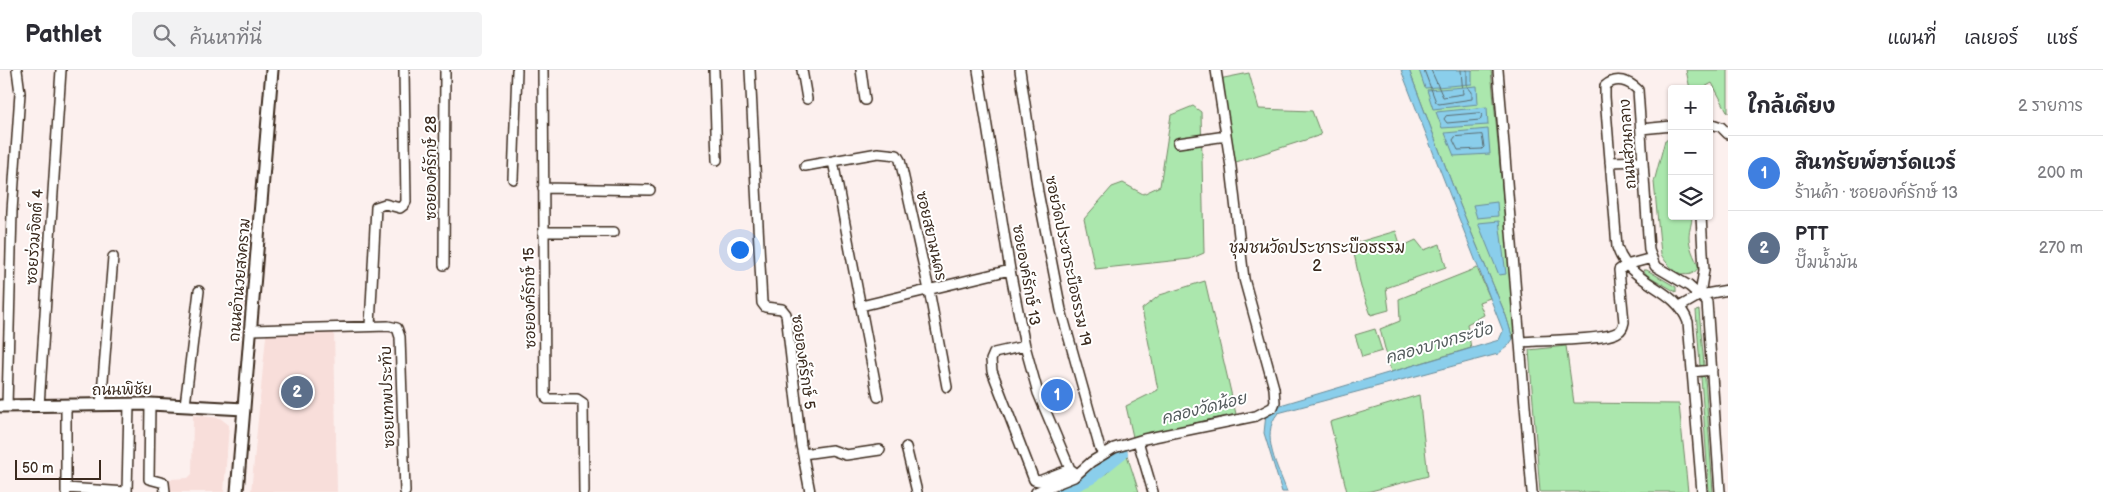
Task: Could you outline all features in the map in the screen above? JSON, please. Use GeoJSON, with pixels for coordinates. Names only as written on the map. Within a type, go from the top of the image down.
{"type":"FeatureCollection","features":[{"type":"Feature","properties":{"kind":"street"},"geometry":{"type":"LineString","coordinates":[[4,406],[12,210],[20,93],[17,70]]}},
{"type":"Feature","properties":{"kind":"street","name":"ซอยร่วมจิตต์ 4"},"geometry":{"type":"LineString","coordinates":[[39,406],[61,70]]}},
{"type":"Feature","properties":{"kind":"street","name":"ถนนอำนวยสงคราม"},"geometry":{"type":"LineString","coordinates":[[237,492],[252,330],[272,70]]}},
{"type":"Feature","properties":{"kind":"street","name":"ซอยองค์รักษ์ 28"},"geometry":{"type":"LineString","coordinates":[[370,326],[376,208],[384,204],[400,208],[406,202],[404,70]]}},
{"type":"Feature","properties":{"kind":"street","name":"ซอยองค์รักษ์ 28"},"geometry":{"type":"LineString","coordinates":[[444,70],[444,265]]}},
{"type":"Feature","properties":{"kind":"street"},"geometry":{"type":"LineString","coordinates":[[513,179],[516,70]]}},
{"type":"Feature","properties":{"kind":"street","name":"ซอยองค์รักษ์ 15"},"geometry":{"type":"LineString","coordinates":[[543,70],[545,394],[548,398],[578,399],[583,403],[584,492]]}},
{"type":"Feature","properties":{"kind":"street"},"geometry":{"type":"LineString","coordinates":[[714,70],[717,160]]}},
{"type":"Feature","properties":{"kind":"street","name":"ซอยองค์รักษ์ 5"},"geometry":{"type":"LineString","coordinates":[[750,70],[762,303],[765,307],[782,309],[786,314],[803,454],[810,492]]}},
{"type":"Feature","properties":{"kind":"street"},"geometry":{"type":"LineString","coordinates":[[802,70],[807,99]]}},
{"type":"Feature","properties":{"kind":"street"},"geometry":{"type":"LineString","coordinates":[[861,70],[866,100]]}},
{"type":"Feature","properties":{"kind":"street","name":"ซอยองค์รักษ์ 13"},"geometry":{"type":"LineString","coordinates":[[978,70],[1010,270],[1025,346],[1038,393],[1074,472]]}},
{"type":"Feature","properties":{"kind":"street","name":"ซอยวัดประชาระบือธรรม 19"},"geometry":{"type":"LineString","coordinates":[[1020,70],[1038,192],[1061,310],[1100,449],[1104,454]]}},
{"type":"Feature","properties":{"kind":"street"},"geometry":{"type":"LineString","coordinates":[[1036,492],[1104,454],[1141,440],[1256,416],[1273,407],[1275,402],[1274,388],[1244,279],[1216,70]]}},
{"type":"Feature","properties":{"kind":"street"},"geometry":{"type":"LineString","coordinates":[[1498,70],[1532,492]]}},
{"type":"Feature","properties":{"kind":"street","name":"ถนนส่วนกลาง"},"geometry":{"type":"LineString","coordinates":[[1652,258],[1649,250],[1638,90],[1626,81],[1609,83],[1605,86],[1605,97],[1616,247],[1626,265],[1681,306]]}},
{"type":"Feature","properties":{"kind":"street"},"geometry":{"type":"LineString","coordinates":[[1713,124],[1721,127],[1728,134]]}},
{"type":"Feature","properties":{"kind":"street"},"geometry":{"type":"LineString","coordinates":[[1641,128],[1668,126]]}},
{"type":"Feature","properties":{"kind":"street"},"geometry":{"type":"LineString","coordinates":[[1178,143],[1226,136]]}},
{"type":"Feature","properties":{"kind":"street","name":"ซอยสยามนคร"},"geometry":{"type":"LineString","coordinates":[[805,166],[878,153],[897,155],[900,160],[929,290],[947,387]]}},
{"type":"Feature","properties":{"kind":"street"},"geometry":{"type":"LineString","coordinates":[[834,161],[878,397]]}},
{"type":"Feature","properties":{"kind":"street"},"geometry":{"type":"LineString","coordinates":[[1610,162],[1643,161]]}},
{"type":"Feature","properties":{"kind":"street"},"geometry":{"type":"LineString","coordinates":[[543,188],[650,190]]}},
{"type":"Feature","properties":{"kind":"street"},"geometry":{"type":"LineString","coordinates":[[1700,295],[1704,270],[1701,220]]}},
{"type":"Feature","properties":{"kind":"street"},"geometry":{"type":"LineString","coordinates":[[543,232],[614,232]]}},
{"type":"Feature","properties":{"kind":"street"},"geometry":{"type":"LineString","coordinates":[[101,405],[113,257]]}},
{"type":"Feature","properties":{"kind":"street"},"geometry":{"type":"LineString","coordinates":[[1521,342],[1602,337],[1617,334],[1622,330],[1624,322],[1619,270],[1626,265],[1652,258],[1655,266],[1700,295],[1707,302],[1720,492]]}},
{"type":"Feature","properties":{"kind":"street"},"geometry":{"type":"LineString","coordinates":[[861,306],[1010,270]]}},
{"type":"Feature","properties":{"kind":"street"},"geometry":{"type":"LineString","coordinates":[[1702,492],[1688,322],[1681,306],[1700,295],[1728,290]]}},
{"type":"Feature","properties":{"kind":"street"},"geometry":{"type":"LineString","coordinates":[[185,405],[200,291]]}},
{"type":"Feature","properties":{"kind":"street","name":"ซอยเทพประทับ"},"geometry":{"type":"LineString","coordinates":[[252,330],[370,326],[397,328],[400,337],[405,492]]}},
{"type":"Feature","properties":{"kind":"street"},"geometry":{"type":"LineString","coordinates":[[1025,346],[994,353],[991,360],[992,371],[1034,480],[1039,481],[1074,472]]}},
{"type":"Feature","properties":{"kind":"street"},"geometry":{"type":"LineString","coordinates":[[1692,372],[1712,370]]}},
{"type":"Feature","properties":{"kind":"street"},"geometry":{"type":"LineString","coordinates":[[66,406],[66,490],[127,492],[129,404]]}},
{"type":"Feature","properties":{"kind":"street"},"geometry":{"type":"LineString","coordinates":[[150,404],[149,479],[164,483],[165,492]]}},
{"type":"Feature","properties":{"kind":"street","name":"ถนนพิชัย"},"geometry":{"type":"LineString","coordinates":[[4,406],[150,404],[244,409]]}},
{"type":"Feature","properties":{"kind":"street"},"geometry":{"type":"LineString","coordinates":[[1141,440],[1153,492]]}},
{"type":"Feature","properties":{"kind":"street"},"geometry":{"type":"LineString","coordinates":[[906,447],[917,492]]}},
{"type":"Feature","properties":{"kind":"street"},"geometry":{"type":"LineString","coordinates":[[803,454],[832,450],[846,455],[880,450]]}},
{"type":"Feature","properties":{"kind":"shaded area"},"geometry":{"type":"Polygon","coordinates":[[[267,326],[334,329],[337,492],[251,492],[267,326]]]}},
{"type":"Feature","properties":{"kind":"shaded area"},"geometry":{"type":"Polygon","coordinates":[[[193,415],[220,418],[229,425],[224,492],[169,492],[170,479],[188,478],[192,474],[193,415]]]}},
{"type":"Feature","properties":{"kind":"green space"},"geometry":{"type":"Polygon","coordinates":[[[1409,70],[1491,70],[1515,322],[1513,339],[1506,316],[1460,205],[1409,70]]]}},
{"type":"Feature","properties":{"kind":"green space"},"geometry":{"type":"Polygon","coordinates":[[[1686,70],[1728,70],[1728,113],[1712,83],[1708,85],[1689,85],[1686,70]]]}},
{"type":"Feature","properties":{"kind":"green space"},"geometry":{"type":"Polygon","coordinates":[[[1249,73],[1259,109],[1312,111],[1321,135],[1233,163],[1219,79],[1249,73]]]}},
{"type":"Feature","properties":{"kind":"green space"},"geometry":{"type":"Polygon","coordinates":[[[1193,106],[1201,112],[1204,253],[1190,259],[1095,269],[1084,219],[1112,187],[1123,183],[1143,194],[1160,186],[1171,115],[1193,106]]]}},
{"type":"Feature","properties":{"kind":"green space"},"geometry":{"type":"Polygon","coordinates":[[[1665,140],[1668,140],[1668,220],[1692,220],[1689,240],[1699,267],[1689,275],[1678,273],[1661,254],[1654,182],[1665,140]]]}},
{"type":"Feature","properties":{"kind":"green space"},"geometry":{"type":"Polygon","coordinates":[[[1396,231],[1401,247],[1416,240],[1424,250],[1440,244],[1446,267],[1386,288],[1389,310],[1371,315],[1361,287],[1352,244],[1396,231]]]}},
{"type":"Feature","properties":{"kind":"green space"},"geometry":{"type":"Polygon","coordinates":[[[1477,268],[1490,298],[1479,302],[1484,315],[1467,324],[1471,348],[1391,372],[1380,329],[1400,321],[1399,299],[1477,268]]]}},
{"type":"Feature","properties":{"kind":"green space"},"geometry":{"type":"Polygon","coordinates":[[[1643,270],[1647,270],[1676,287],[1676,292],[1647,275],[1643,270]]]}},
{"type":"Feature","properties":{"kind":"green space"},"geometry":{"type":"Polygon","coordinates":[[[1205,281],[1236,414],[1133,437],[1126,406],[1158,390],[1142,309],[1160,295],[1205,281]]]}},
{"type":"Feature","properties":{"kind":"green space"},"geometry":{"type":"Polygon","coordinates":[[[1699,310],[1704,365],[1702,367],[1700,366],[1696,311],[1699,310]]]}},
{"type":"Feature","properties":{"kind":"green space"},"geometry":{"type":"Polygon","coordinates":[[[1375,329],[1382,351],[1362,357],[1355,335],[1375,329]]]}},
{"type":"Feature","properties":{"kind":"green space"},"geometry":{"type":"Polygon","coordinates":[[[1566,346],[1574,403],[1679,404],[1688,492],[1540,492],[1529,350],[1566,346]]]}},
{"type":"Feature","properties":{"kind":"green space"},"geometry":{"type":"Polygon","coordinates":[[[1701,377],[1705,378],[1713,492],[1709,492],[1701,377]]]}},
{"type":"Feature","properties":{"kind":"green space"},"geometry":{"type":"Polygon","coordinates":[[[1419,395],[1428,476],[1367,492],[1347,492],[1330,422],[1419,395]]]}},
{"type":"Feature","properties":{"kind":"green space"},"geometry":{"type":"Polygon","coordinates":[[[1126,452],[1139,492],[1069,492],[1107,473],[1126,452]]]}},
{"type":"Feature","properties":{"kind":"water"},"geometry":{"type":"Polygon","coordinates":[[[1401,70],[1409,70],[1460,205],[1506,316],[1513,339],[1498,354],[1278,413],[1270,431],[1270,442],[1287,492],[1282,492],[1264,433],[1266,414],[1277,406],[1499,340],[1503,331],[1401,70]]]}},
{"type":"Feature","properties":{"kind":"water"},"geometry":{"type":"Polygon","coordinates":[[[1419,70],[1472,70],[1472,84],[1425,88],[1419,70]]]}},
{"type":"Feature","properties":{"kind":"water"},"geometry":{"type":"Polygon","coordinates":[[[1477,86],[1478,104],[1433,109],[1427,90],[1477,86]]]}},
{"type":"Feature","properties":{"kind":"water"},"geometry":{"type":"Polygon","coordinates":[[[1487,107],[1488,125],[1442,128],[1436,112],[1487,107]]]}},
{"type":"Feature","properties":{"kind":"water"},"geometry":{"type":"Polygon","coordinates":[[[1488,129],[1490,154],[1454,156],[1445,133],[1488,129]]]}},
{"type":"Feature","properties":{"kind":"water"},"geometry":{"type":"Polygon","coordinates":[[[1497,202],[1498,216],[1477,218],[1473,205],[1497,202]]]}},
{"type":"Feature","properties":{"kind":"water"},"geometry":{"type":"Polygon","coordinates":[[[1499,221],[1506,274],[1499,275],[1478,223],[1499,221]]]}},
{"type":"Feature","properties":{"kind":"waterway","name":"คลองวัดน้อย"},"geometry":{"type":"LineString","coordinates":[[1062,492],[1091,478],[1122,453]]}},
{"type":"Feature","properties":{"kind":"place","name":"PTT"},"geometry":{"type":"Point","coordinates":[297,392]}},
{"type":"Feature","properties":{"kind":"place","name":"สินทรัยพ์ฮาร์ดแวร์"},"geometry":{"type":"Point","coordinates":[1057,395]}},
{"type":"Feature","properties":{"kind":"district","name":"ชุมชนวัดประชาระบือธรรม 2"},"geometry":{"type":"Point","coordinates":[1317,257]}},
{"type":"Feature","properties":{"kind":"water label","name":"คลองบางกระบือ"},"geometry":{"type":"Point","coordinates":[1439,344]}}]}
